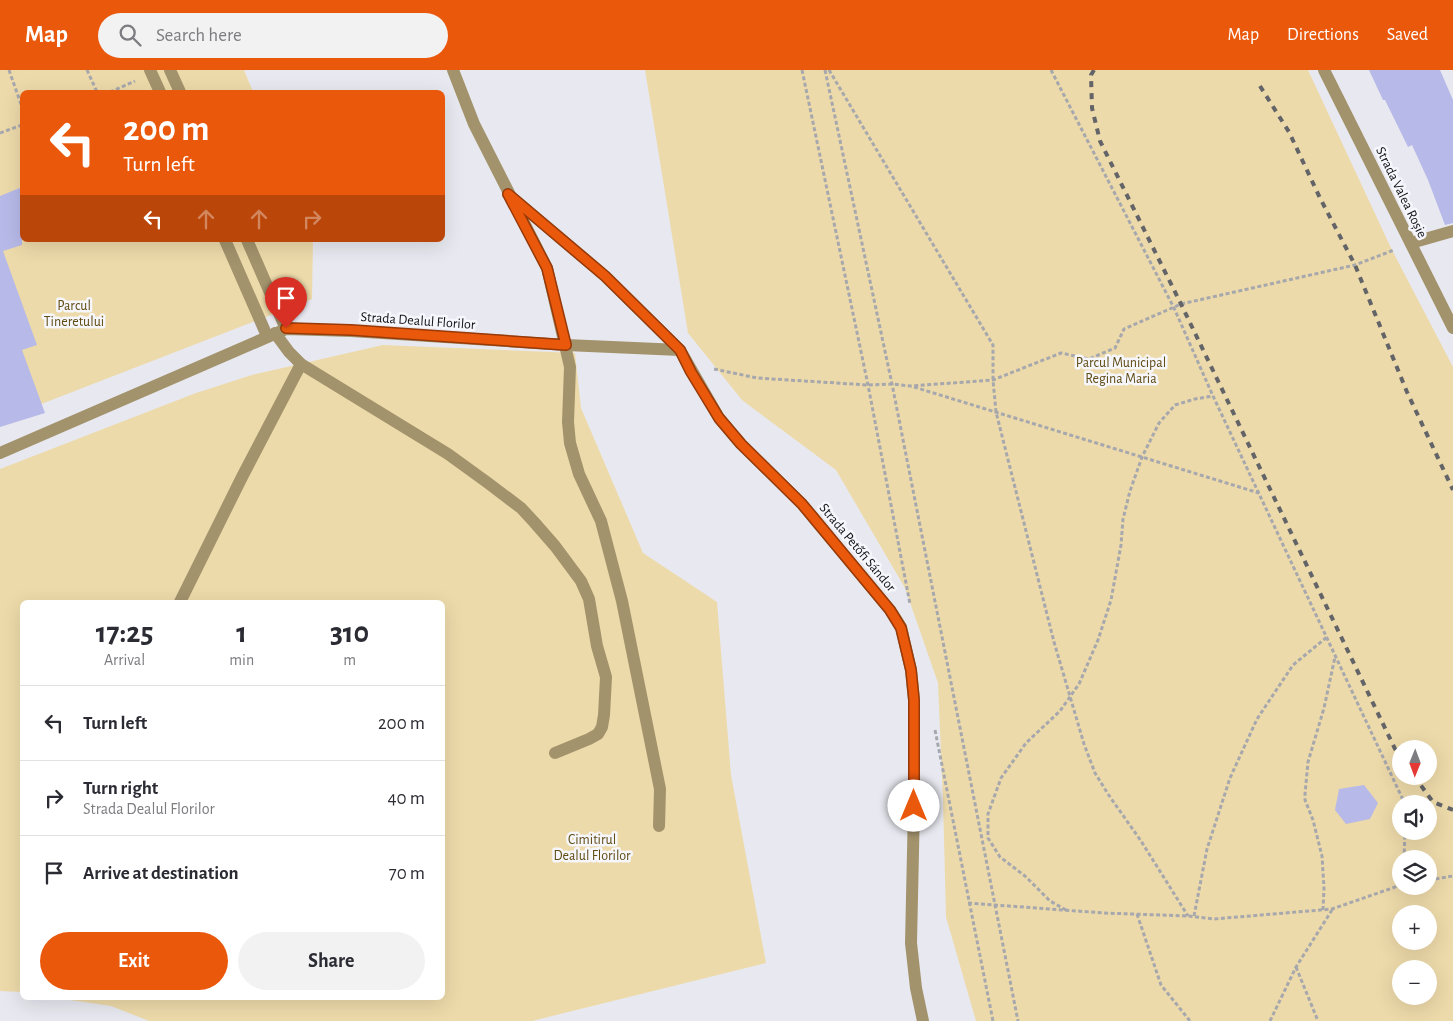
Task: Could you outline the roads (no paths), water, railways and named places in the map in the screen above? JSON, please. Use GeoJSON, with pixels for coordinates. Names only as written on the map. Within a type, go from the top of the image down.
{"type":"FeatureCollection","features":[{"type":"Feature","properties":{"kind":"street"},"geometry":{"type":"LineString","coordinates":[[170,70],[179,90]]}},
{"type":"Feature","properties":{"kind":"street","name":"Strada Petőfi Sándor"},"geometry":{"type":"LineString","coordinates":[[452,70],[474,124],[508,194],[605,276],[680,350],[719,418],[741,444],[802,504],[890,610],[901,628],[911,670],[914,700],[911,943],[916,988],[923,1021]]}},
{"type":"Feature","properties":{"kind":"street","name":"Strada Valea Roșie"},"geometry":{"type":"LineString","coordinates":[[1324,70],[1453,328]]}},
{"type":"Feature","properties":{"kind":"street"},"geometry":{"type":"LineString","coordinates":[[151,72],[159,90]]}},
{"type":"Feature","properties":{"kind":"street"},"geometry":{"type":"LineString","coordinates":[[508,194],[547,268],[566,345],[570,367],[568,422],[570,443],[579,474],[601,521],[622,601],[660,789],[659,826]]}},
{"type":"Feature","properties":{"kind":"street"},"geometry":{"type":"LineString","coordinates":[[1411,243],[1453,231]]}},
{"type":"Feature","properties":{"kind":"street"},"geometry":{"type":"LineString","coordinates":[[226,242],[276,333],[289,352],[301,364],[448,454],[521,508],[555,546],[581,582],[589,599],[597,646],[606,677],[604,715],[602,727],[598,734],[555,753]]}},
{"type":"Feature","properties":{"kind":"street"},"geometry":{"type":"LineString","coordinates":[[248,242],[276,333]]}},
{"type":"Feature","properties":{"kind":"street","name":"Strada Dealul Florilor"},"geometry":{"type":"LineString","coordinates":[[0,453],[276,333],[351,330],[566,345],[680,350]]}},
{"type":"Feature","properties":{"kind":"street"},"geometry":{"type":"LineString","coordinates":[[181,600],[301,364]]}},
{"type":"Feature","properties":{"kind":"railway"},"geometry":{"type":"LineString","coordinates":[[1094,70],[1091,75],[1092,108],[1100,141],[1181,304],[1392,743]]}},
{"type":"Feature","properties":{"kind":"railway"},"geometry":{"type":"LineString","coordinates":[[1260,86],[1289,132],[1320,198],[1355,265],[1407,392],[1453,490]]}},
{"type":"Feature","properties":{"kind":"railway"},"geometry":{"type":"LineString","coordinates":[[1421,785],[1433,802],[1453,810]]}},
{"type":"Feature","properties":{"kind":"park label","name":"Parcul Tineretului"},"geometry":{"type":"Point","coordinates":[74,314]}},
{"type":"Feature","properties":{"kind":"park label","name":"Parcul Municipal Regina Maria"},"geometry":{"type":"Point","coordinates":[1121,370]}},
{"type":"Feature","properties":{"kind":"park label","name":"Cimitirul Dealul Florilor"},"geometry":{"type":"Point","coordinates":[592,848]}}]}
